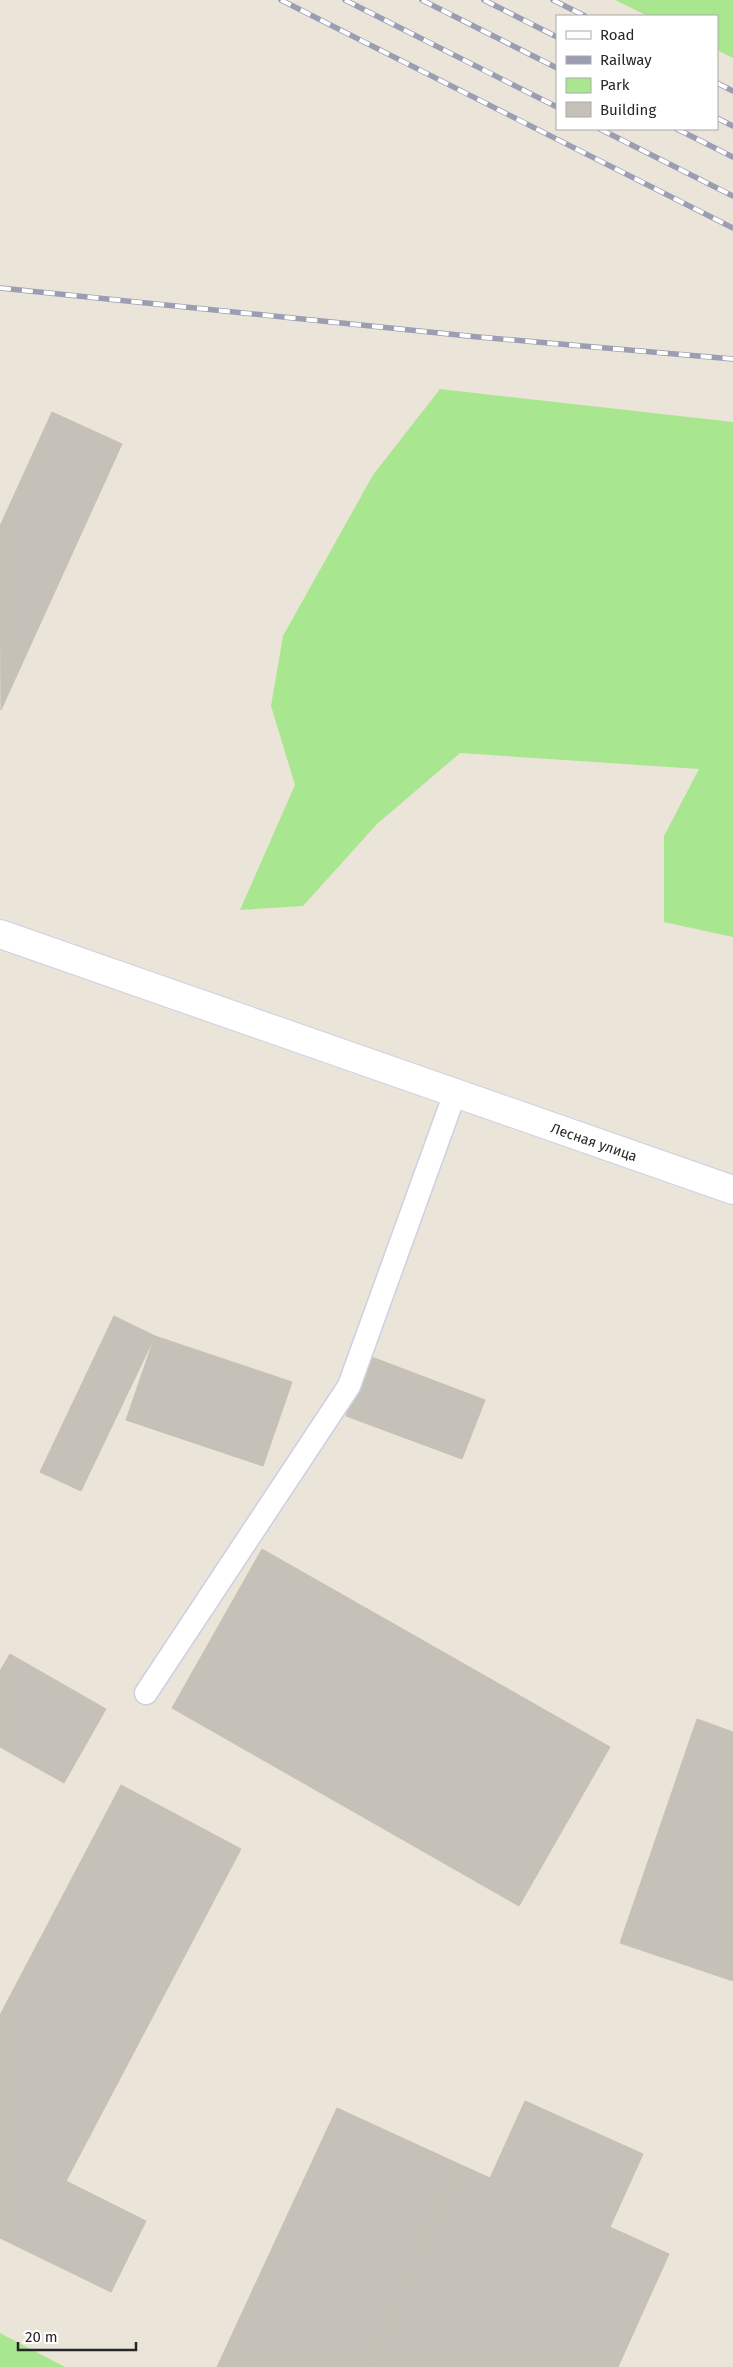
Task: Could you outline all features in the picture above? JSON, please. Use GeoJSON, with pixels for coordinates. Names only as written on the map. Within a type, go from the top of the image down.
{"type":"FeatureCollection","features":[{"type":"Feature","properties":{"kind":"street","name":"Лесная улица"},"geometry":{"type":"LineString","coordinates":[[0,934],[733,1190]]}},
{"type":"Feature","properties":{"kind":"lane"},"geometry":{"type":"LineString","coordinates":[[146,1693],[349,1386],[455,1093]]}},
{"type":"Feature","properties":{"kind":"green space"},"geometry":{"type":"Polygon","coordinates":[[[615,0],[733,0],[733,58],[718,50],[718,15],[646,15],[615,0]]]}},
{"type":"Feature","properties":{"kind":"green space"},"geometry":{"type":"Polygon","coordinates":[[[440,389],[733,422],[733,937],[664,922],[664,836],[699,769],[460,753],[377,824],[303,906],[240,910],[295,785],[271,706],[283,636],[373,475],[440,389]]]}},
{"type":"Feature","properties":{"kind":"green space"},"geometry":{"type":"Polygon","coordinates":[[[0,2333],[65,2367],[0,2367],[0,2333]]]}},
{"type":"Feature","properties":{"kind":"building"},"geometry":{"type":"Polygon","coordinates":[[[52,412],[122,444],[1,710],[0,526],[52,412]]]}},
{"type":"Feature","properties":{"kind":"building"},"geometry":{"type":"Polygon","coordinates":[[[114,1316],[155,1336],[81,1491],[40,1472],[114,1316]]]}},
{"type":"Feature","properties":{"kind":"building"},"geometry":{"type":"Polygon","coordinates":[[[155,1336],[292,1382],[263,1466],[126,1420],[155,1336]]]}},
{"type":"Feature","properties":{"kind":"building"},"geometry":{"type":"Polygon","coordinates":[[[369,1356],[485,1400],[462,1459],[346,1416],[369,1356]]]}},
{"type":"Feature","properties":{"kind":"building"},"geometry":{"type":"Polygon","coordinates":[[[262,1549],[610,1747],[519,1906],[172,1708],[262,1549]]]}},
{"type":"Feature","properties":{"kind":"building"},"geometry":{"type":"Polygon","coordinates":[[[10,1654],[106,1709],[64,1783],[0,1747],[0,1671],[10,1654]]]}},
{"type":"Feature","properties":{"kind":"building"},"geometry":{"type":"Polygon","coordinates":[[[697,1719],[733,1732],[733,1981],[620,1943],[697,1719]]]}},
{"type":"Feature","properties":{"kind":"building"},"geometry":{"type":"Polygon","coordinates":[[[121,1785],[241,1849],[66,2181],[146,2221],[111,2292],[0,2238],[0,2015],[121,1785]]]}},
{"type":"Feature","properties":{"kind":"building"},"geometry":{"type":"Polygon","coordinates":[[[525,2101],[643,2154],[610,2227],[669,2254],[618,2367],[368,2367],[459,2164],[490,2178],[525,2101]]]}},
{"type":"Feature","properties":{"kind":"building"},"geometry":{"type":"Polygon","coordinates":[[[337,2108],[459,2164],[368,2367],[217,2367],[337,2108]]]}},
{"type":"Feature","properties":{"kind":"railway"},"geometry":{"type":"LineString","coordinates":[[281,0],[733,228]]}},
{"type":"Feature","properties":{"kind":"railway"},"geometry":{"type":"LineString","coordinates":[[345,0],[556,106]]}},
{"type":"Feature","properties":{"kind":"railway"},"geometry":{"type":"LineString","coordinates":[[422,0],[556,67]]}},
{"type":"Feature","properties":{"kind":"railway"},"geometry":{"type":"LineString","coordinates":[[484,0],[556,36]]}},
{"type":"Feature","properties":{"kind":"railway"},"geometry":{"type":"LineString","coordinates":[[553,0],[583,15]]}},
{"type":"Feature","properties":{"kind":"railway"},"geometry":{"type":"LineString","coordinates":[[718,84],[733,91]]}},
{"type":"Feature","properties":{"kind":"railway"},"geometry":{"type":"LineString","coordinates":[[718,118],[733,126]]}},
{"type":"Feature","properties":{"kind":"railway"},"geometry":{"type":"LineString","coordinates":[[602,130],[733,196]]}},
{"type":"Feature","properties":{"kind":"railway"},"geometry":{"type":"LineString","coordinates":[[679,130],[733,157]]}},
{"type":"Feature","properties":{"kind":"railway"},"geometry":{"type":"LineString","coordinates":[[0,288],[478,337],[733,359]]}}]}
